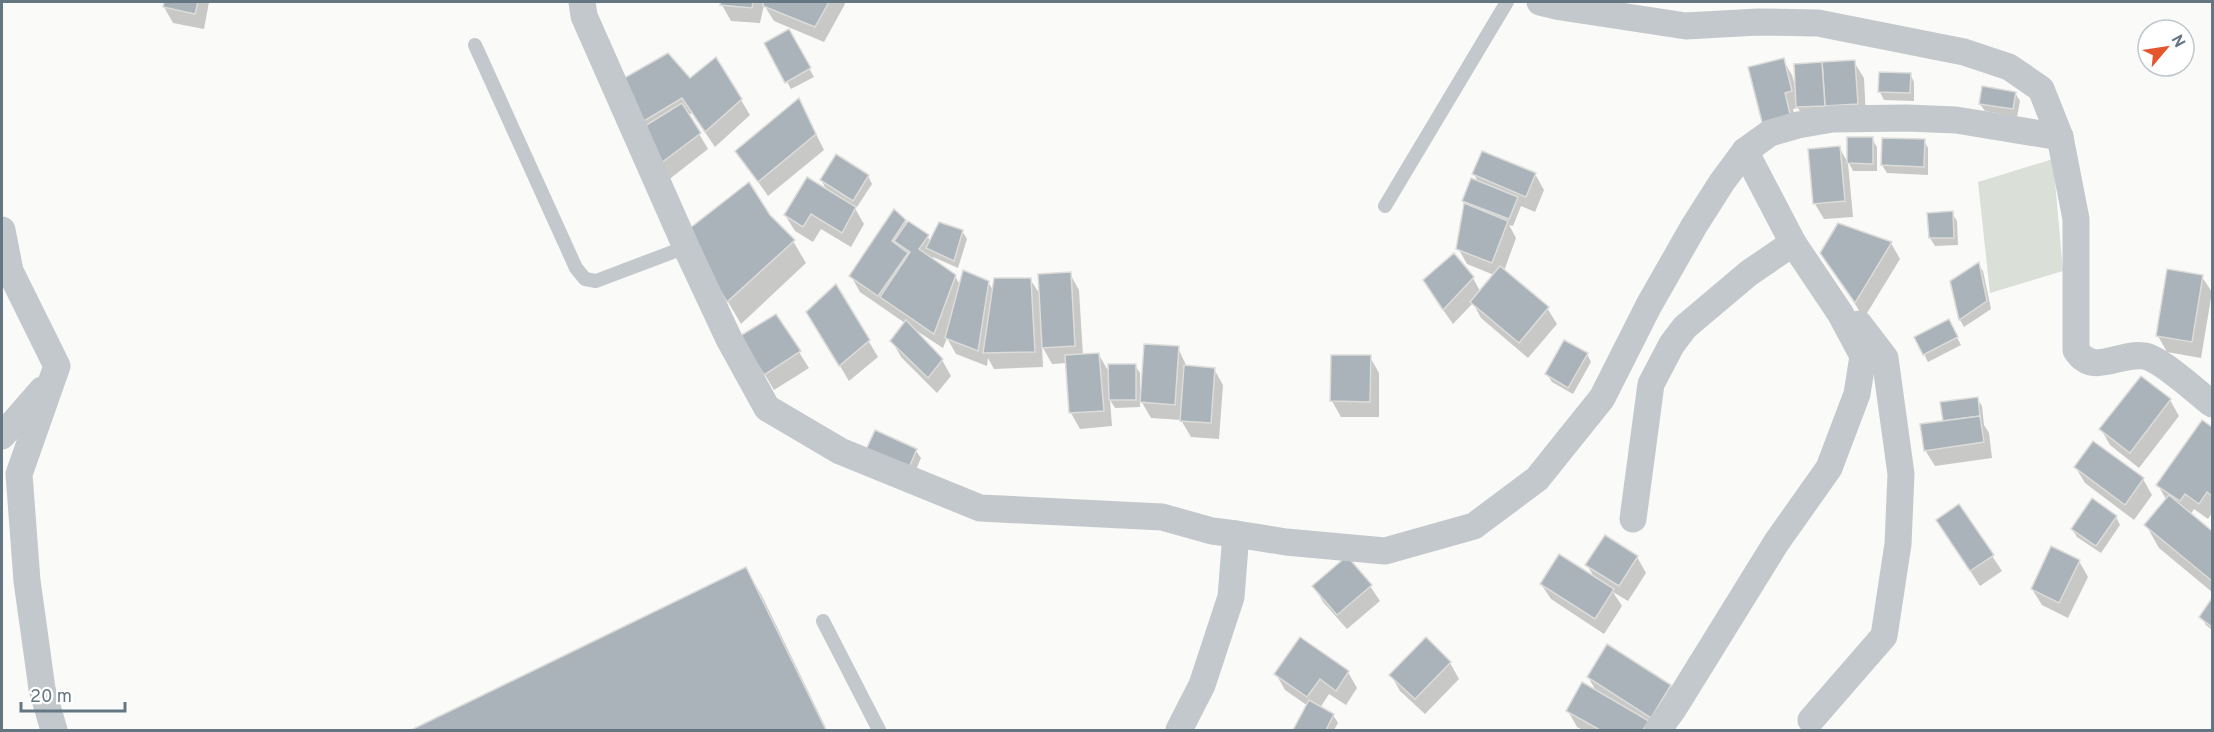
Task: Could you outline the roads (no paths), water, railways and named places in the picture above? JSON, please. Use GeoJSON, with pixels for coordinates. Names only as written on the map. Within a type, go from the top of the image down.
{"type":"FeatureCollection","features":[{"type":"Feature","properties":{"kind":"street"},"geometry":{"type":"LineString","coordinates":[[582,2],[584,16],[686,247],[729,339],[767,408],[840,451],[980,508],[1162,517],[1212,531],[1286,542],[1385,551],[1474,526],[1537,479],[1602,398],[1649,305],[1694,226],[1745,151],[1770,133],[1832,119],[1956,120],[2060,137]]}},
{"type":"Feature","properties":{"kind":"street"},"geometry":{"type":"LineString","coordinates":[[1540,2],[1686,26],[1758,22],[1818,23],[1964,52],[2009,67],[2041,89],[2060,137],[2076,219],[2076,350],[2081,358],[2094,364],[2129,356],[2146,356],[2161,364],[2212,404]]}},
{"type":"Feature","properties":{"kind":"street"},"geometry":{"type":"LineString","coordinates":[[1658,730],[1776,543],[1829,468],[1857,394],[1863,356],[1840,314],[1793,243],[1745,151]]}},
{"type":"Feature","properties":{"kind":"street"},"geometry":{"type":"LineString","coordinates":[[2,230],[10,271],[57,366],[19,474],[27,581],[42,689],[54,730]]}},
{"type":"Feature","properties":{"kind":"street"},"geometry":{"type":"LineString","coordinates":[[1633,519],[1651,384],[1672,344],[1686,327],[1749,273],[1793,243]]}},
{"type":"Feature","properties":{"kind":"street"},"geometry":{"type":"LineString","coordinates":[[1811,720],[1884,636],[1898,544],[1901,474],[1885,358],[1860,324],[1840,314]]}},
{"type":"Feature","properties":{"kind":"street"},"geometry":{"type":"LineString","coordinates":[[2,436],[39,395],[57,366]]}},
{"type":"Feature","properties":{"kind":"street"},"geometry":{"type":"LineString","coordinates":[[1179,730],[1202,685],[1231,597],[1236,534]]}},
{"type":"Feature","properties":{"kind":"lane"},"geometry":{"type":"LineString","coordinates":[[1385,206],[1507,2]]}},
{"type":"Feature","properties":{"kind":"lane"},"geometry":{"type":"LineString","coordinates":[[475,45],[576,268],[585,279],[596,281],[686,247]]}},
{"type":"Feature","properties":{"kind":"lane"},"geometry":{"type":"LineString","coordinates":[[823,621],[879,730]]}}]}
